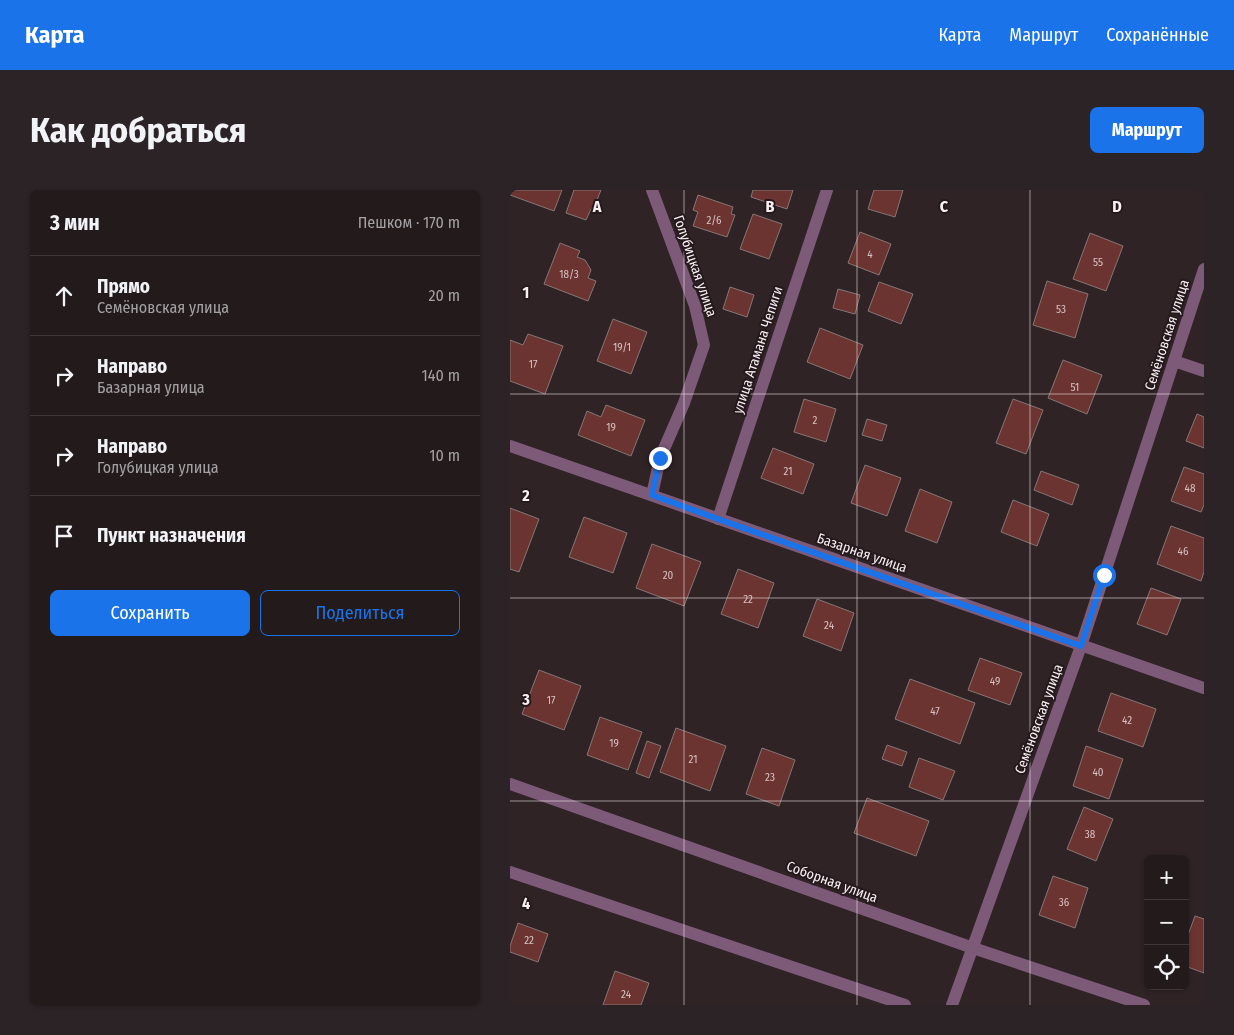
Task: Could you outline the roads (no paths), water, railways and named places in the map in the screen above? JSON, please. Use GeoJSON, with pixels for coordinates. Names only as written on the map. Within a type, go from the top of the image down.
{"type":"FeatureCollection","features":[{"type":"Feature","properties":{"kind":"street","name":"Голубицкая улица"},"geometry":{"type":"LineString","coordinates":[[652,190],[696,306],[704,345],[684,403],[660,458],[652,495]]}},
{"type":"Feature","properties":{"kind":"street","name":"улица Атамана Чепиги"},"geometry":{"type":"LineString","coordinates":[[718,519],[827,190]]}},
{"type":"Feature","properties":{"kind":"street","name":"Семёновская улица"},"geometry":{"type":"LineString","coordinates":[[952,1005],[1081,646],[1204,269]]}},
{"type":"Feature","properties":{"kind":"street"},"geometry":{"type":"LineString","coordinates":[[1174,361],[1204,370]]}},
{"type":"Feature","properties":{"kind":"street","name":"Базарная улица"},"geometry":{"type":"LineString","coordinates":[[510,446],[1204,688]]}},
{"type":"Feature","properties":{"kind":"street","name":"Соборная улица"},"geometry":{"type":"LineString","coordinates":[[510,784],[973,948],[1144,1005]]}},
{"type":"Feature","properties":{"kind":"street"},"geometry":{"type":"LineString","coordinates":[[510,872],[905,1005]]}}]}
